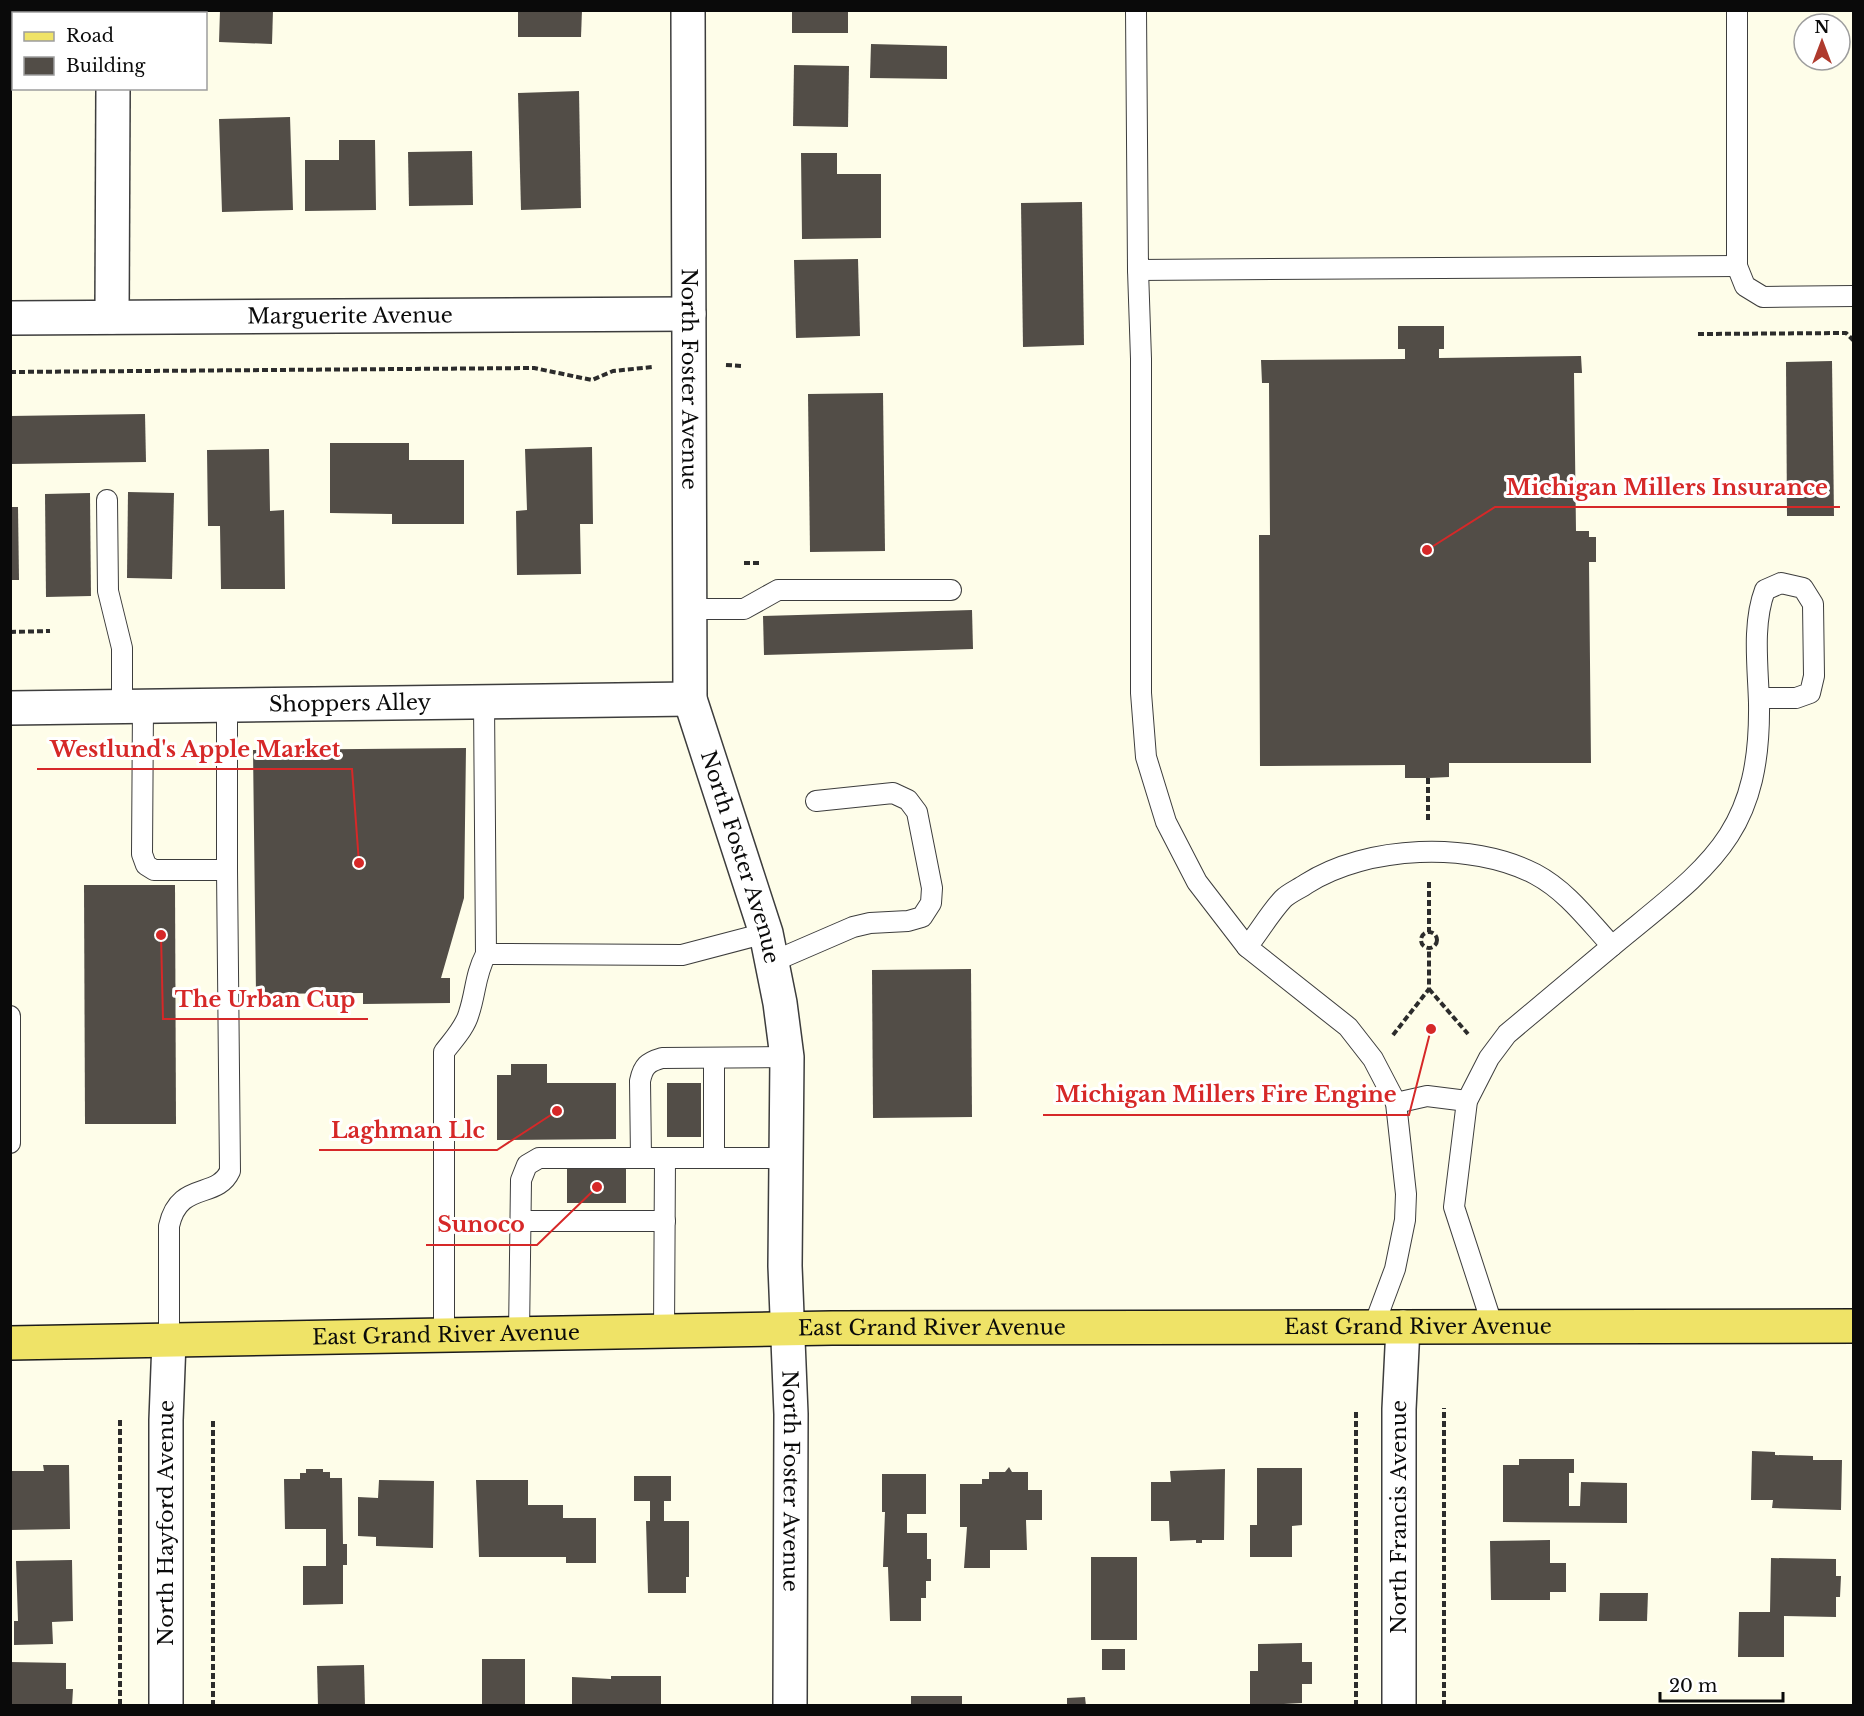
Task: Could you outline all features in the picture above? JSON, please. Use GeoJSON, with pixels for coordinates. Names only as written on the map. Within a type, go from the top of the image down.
{"type":"FeatureCollection","features":[{"type":"Feature","properties":{"kind":"main road","name":"East Grand River Avenue"},"geometry":{"type":"LineString","coordinates":[[10,1343],[444,1337],[788,1329],[1854,1326]]}},
{"type":"Feature","properties":{"kind":"street","name":"North Foster Avenue"},"geometry":{"type":"LineString","coordinates":[[688,10],[691,365],[690,699],[769,947],[787,1057],[785,1266],[791,1414],[790,1706]]}},
{"type":"Feature","properties":{"kind":"street"},"geometry":{"type":"LineString","coordinates":[[112,317],[113,90]]}},
{"type":"Feature","properties":{"kind":"street","name":"Marguerite Avenue"},"geometry":{"type":"LineString","coordinates":[[10,318],[689,314]]}},
{"type":"Feature","properties":{"kind":"street","name":"Shoppers Alley"},"geometry":{"type":"LineString","coordinates":[[10,708],[690,699]]}},
{"type":"Feature","properties":{"kind":"street","name":"North Francis Avenue"},"geometry":{"type":"LineString","coordinates":[[1388,1328],[1399,1409],[1399,1706]]}},
{"type":"Feature","properties":{"kind":"street","name":"North Hayford Avenue"},"geometry":{"type":"LineString","coordinates":[[166,1706],[166,1420],[169,1341]]}},
{"type":"Feature","properties":{"kind":"lane"},"geometry":{"type":"LineString","coordinates":[[1136,10],[1141,359],[1141,693],[1146,757],[1166,822],[1197,882],[1247,947],[1348,1027],[1373,1059],[1396,1103],[1406,1194],[1388,1328]]}},
{"type":"Feature","properties":{"kind":"lane"},"geometry":{"type":"LineString","coordinates":[[1737,10],[1737,266],[1745,286],[1763,297],[1854,296]]}},
{"type":"Feature","properties":{"kind":"lane"},"geometry":{"type":"LineString","coordinates":[[1138,270],[1737,266]]}},
{"type":"Feature","properties":{"kind":"lane"},"geometry":{"type":"LineString","coordinates":[[107,500],[108,591],[133,706],[142,854],[146,865],[154,870],[227,870]]}},
{"type":"Feature","properties":{"kind":"lane"},"geometry":{"type":"LineString","coordinates":[[1493,1327],[1454,1207],[1467,1101],[1489,1058],[1507,1034],[1696,876],[1720,851],[1739,822],[1752,783],[1759,740],[1758,608],[1765,590],[1781,583],[1803,588],[1813,604],[1814,675],[1810,693],[1796,698],[1759,698]]}},
{"type":"Feature","properties":{"kind":"lane"},"geometry":{"type":"LineString","coordinates":[[690,609],[744,609],[778,590],[951,590]]}},
{"type":"Feature","properties":{"kind":"lane"},"geometry":{"type":"LineString","coordinates":[[444,1337],[444,1052],[463,1027],[470,1012],[475,981],[486,954],[484,702]]}},
{"type":"Feature","properties":{"kind":"lane"},"geometry":{"type":"LineString","coordinates":[[169,1341],[169,1226],[172,1209],[182,1198],[221,1182],[230,1171],[227,706]]}},
{"type":"Feature","properties":{"kind":"lane"},"geometry":{"type":"LineString","coordinates":[[486,954],[682,955],[769,947],[870,923],[908,921],[922,916],[931,903],[932,888],[917,812],[908,800],[893,793],[816,801]]}},
{"type":"Feature","properties":{"kind":"lane"},"geometry":{"type":"LineString","coordinates":[[1247,947],[1284,898],[1321,874],[1358,861],[1394,853],[1429,851],[1462,853],[1534,874],[1567,896],[1612,946]]}},
{"type":"Feature","properties":{"kind":"lane"},"geometry":{"type":"LineString","coordinates":[[10,1016],[10,1143]]}},
{"type":"Feature","properties":{"kind":"lane"},"geometry":{"type":"LineString","coordinates":[[641,1158],[640,1081],[642,1068],[649,1062],[662,1058],[787,1057]]}},
{"type":"Feature","properties":{"kind":"lane"},"geometry":{"type":"LineString","coordinates":[[714,1058],[714,1158]]}},
{"type":"Feature","properties":{"kind":"lane"},"geometry":{"type":"LineString","coordinates":[[1396,1103],[1427,1096],[1467,1101]]}},
{"type":"Feature","properties":{"kind":"lane"},"geometry":{"type":"LineString","coordinates":[[519,1335],[521,1180],[527,1165],[539,1158],[786,1158]]}},
{"type":"Feature","properties":{"kind":"lane"},"geometry":{"type":"LineString","coordinates":[[664,1332],[665,1158]]}},
{"type":"Feature","properties":{"kind":"lane"},"geometry":{"type":"LineString","coordinates":[[521,1221],[665,1221]]}},
{"type":"Feature","properties":{"kind":"path"},"geometry":{"type":"LineString","coordinates":[[1698,334],[1846,333],[1854,341]]}},
{"type":"Feature","properties":{"kind":"path"},"geometry":{"type":"LineString","coordinates":[[10,372],[534,368],[592,380],[613,371],[634,368],[691,365],[743,366]]}},
{"type":"Feature","properties":{"kind":"path"},"geometry":{"type":"LineString","coordinates":[[10,632],[50,631]]}},
{"type":"Feature","properties":{"kind":"path"},"geometry":{"type":"LineString","coordinates":[[1373,1059],[1429,989],[1429,949],[1437,941],[1434,934],[1429,932],[1424,934],[1420,942],[1429,949]]}},
{"type":"Feature","properties":{"kind":"path"},"geometry":{"type":"LineString","coordinates":[[1444,1408],[1444,1706]]}},
{"type":"Feature","properties":{"kind":"path"},"geometry":{"type":"LineString","coordinates":[[1356,1409],[1356,1706]]}},
{"type":"Feature","properties":{"kind":"path"},"geometry":{"type":"LineString","coordinates":[[120,1420],[120,1706]]}},
{"type":"Feature","properties":{"kind":"path"},"geometry":{"type":"LineString","coordinates":[[213,1420],[213,1706]]}},
{"type":"Feature","properties":{"kind":"building"},"geometry":{"type":"Polygon","coordinates":[[[220,10],[273,10],[272,44],[219,42],[220,10]]]}},
{"type":"Feature","properties":{"kind":"building"},"geometry":{"type":"Polygon","coordinates":[[[518,10],[582,10],[581,37],[518,37],[518,10]]]}},
{"type":"Feature","properties":{"kind":"building"},"geometry":{"type":"Polygon","coordinates":[[[792,10],[848,10],[848,33],[792,33],[792,10]]]}},
{"type":"Feature","properties":{"kind":"building"},"geometry":{"type":"Polygon","coordinates":[[[871,44],[947,46],[947,79],[870,78],[871,44]]]}},
{"type":"Feature","properties":{"kind":"building"},"geometry":{"type":"Polygon","coordinates":[[[794,65],[849,66],[848,127],[793,126],[794,65]]]}},
{"type":"Feature","properties":{"kind":"building"},"geometry":{"type":"Polygon","coordinates":[[[579,91],[581,208],[521,210],[518,93],[579,91]]]}},
{"type":"Feature","properties":{"kind":"building"},"geometry":{"type":"Polygon","coordinates":[[[290,117],[293,210],[222,212],[219,119],[290,117]]]}},
{"type":"Feature","properties":{"kind":"building"},"geometry":{"type":"Polygon","coordinates":[[[339,140],[375,140],[376,210],[305,211],[305,160],[339,160],[339,140]]]}},
{"type":"Feature","properties":{"kind":"building"},"geometry":{"type":"Polygon","coordinates":[[[472,151],[473,205],[409,206],[408,152],[472,151]]]}},
{"type":"Feature","properties":{"kind":"building"},"geometry":{"type":"Polygon","coordinates":[[[801,153],[837,153],[837,174],[881,174],[881,238],[802,239],[801,153]]]}},
{"type":"Feature","properties":{"kind":"building"},"geometry":{"type":"Polygon","coordinates":[[[1082,202],[1084,345],[1023,347],[1021,203],[1082,202]]]}},
{"type":"Feature","properties":{"kind":"building"},"geometry":{"type":"Polygon","coordinates":[[[858,259],[860,336],[796,338],[794,260],[858,259]]]}},
{"type":"Feature","properties":{"kind":"building"},"geometry":{"type":"Polygon","coordinates":[[[1398,326],[1444,326],[1444,349],[1439,349],[1439,358],[1581,356],[1582,373],[1574,373],[1576,531],[1589,531],[1589,537],[1596,537],[1596,562],[1589,562],[1591,763],[1449,763],[1449,777],[1428,778],[1405,778],[1405,765],[1260,766],[1259,535],[1270,535],[1269,383],[1262,383],[1261,360],[1405,359],[1405,349],[1398,349],[1398,326]]]}},
{"type":"Feature","properties":{"kind":"building"},"geometry":{"type":"Polygon","coordinates":[[[1832,361],[1834,516],[1787,516],[1786,362],[1832,361]]]}},
{"type":"Feature","properties":{"kind":"building"},"geometry":{"type":"Polygon","coordinates":[[[883,393],[885,551],[810,552],[808,394],[883,393]]]}},
{"type":"Feature","properties":{"kind":"building"},"geometry":{"type":"Polygon","coordinates":[[[145,414],[146,462],[10,464],[10,416],[145,414]]]}},
{"type":"Feature","properties":{"kind":"building"},"geometry":{"type":"Polygon","coordinates":[[[330,443],[409,443],[409,460],[464,460],[464,524],[392,524],[392,514],[330,513],[330,443]]]}},
{"type":"Feature","properties":{"kind":"building"},"geometry":{"type":"Polygon","coordinates":[[[592,447],[593,524],[580,524],[581,574],[517,575],[516,511],[527,510],[525,449],[592,447]]]}},
{"type":"Feature","properties":{"kind":"building"},"geometry":{"type":"Polygon","coordinates":[[[269,449],[270,511],[284,510],[285,589],[221,589],[220,526],[208,526],[207,450],[269,449]]]}},
{"type":"Feature","properties":{"kind":"building"},"geometry":{"type":"Polygon","coordinates":[[[128,492],[174,493],[172,579],[127,578],[128,492]]]}},
{"type":"Feature","properties":{"kind":"building"},"geometry":{"type":"Polygon","coordinates":[[[90,493],[91,596],[46,597],[45,494],[90,493]]]}},
{"type":"Feature","properties":{"kind":"building"},"geometry":{"type":"Polygon","coordinates":[[[10,507],[18,507],[19,580],[10,580],[10,507]]]}},
{"type":"Feature","properties":{"kind":"building"},"geometry":{"type":"Polygon","coordinates":[[[972,610],[973,649],[764,655],[763,616],[972,610]]]}},
{"type":"Feature","properties":{"kind":"building"},"geometry":{"type":"Polygon","coordinates":[[[466,748],[464,898],[441,978],[450,978],[450,1003],[363,1004],[363,993],[256,994],[253,750],[466,748]]]}},
{"type":"Feature","properties":{"kind":"building"},"geometry":{"type":"Polygon","coordinates":[[[84,885],[175,885],[176,1124],[85,1124],[84,885]]]}},
{"type":"Feature","properties":{"kind":"building"},"geometry":{"type":"Polygon","coordinates":[[[971,969],[972,1117],[873,1118],[872,970],[971,969]]]}},
{"type":"Feature","properties":{"kind":"building"},"geometry":{"type":"Polygon","coordinates":[[[511,1064],[547,1064],[547,1083],[616,1083],[616,1139],[497,1140],[497,1075],[511,1075],[511,1064]]]}},
{"type":"Feature","properties":{"kind":"building"},"geometry":{"type":"Polygon","coordinates":[[[667,1083],[701,1083],[701,1137],[667,1137],[667,1083]]]}},
{"type":"Feature","properties":{"kind":"building"},"geometry":{"type":"Polygon","coordinates":[[[567,1164],[626,1164],[626,1203],[567,1203],[567,1164]]]}},
{"type":"Feature","properties":{"kind":"building"},"geometry":{"type":"Polygon","coordinates":[[[1752,1451],[1775,1452],[1775,1455],[1813,1456],[1813,1460],[1842,1460],[1841,1510],[1772,1508],[1773,1500],[1751,1500],[1752,1451]]]}},
{"type":"Feature","properties":{"kind":"building"},"geometry":{"type":"Polygon","coordinates":[[[1519,1459],[1574,1459],[1574,1473],[1569,1473],[1569,1506],[1580,1506],[1581,1482],[1627,1483],[1627,1523],[1503,1522],[1503,1465],[1519,1465],[1519,1459]]]}},
{"type":"Feature","properties":{"kind":"building"},"geometry":{"type":"Polygon","coordinates":[[[43,1465],[69,1465],[70,1529],[10,1530],[10,1471],[44,1471],[43,1465]]]}},
{"type":"Feature","properties":{"kind":"building"},"geometry":{"type":"Polygon","coordinates":[[[1009,1467],[1012,1472],[1028,1472],[1028,1490],[1042,1490],[1042,1520],[1026,1520],[1027,1550],[990,1550],[990,1568],[964,1568],[967,1527],[960,1527],[960,1484],[982,1484],[982,1479],[989,1479],[989,1472],[1005,1472],[1009,1467]]]}},
{"type":"Feature","properties":{"kind":"building"},"geometry":{"type":"Polygon","coordinates":[[[1257,1468],[1302,1468],[1302,1525],[1292,1526],[1292,1557],[1250,1557],[1250,1525],[1257,1525],[1257,1468]]]}},
{"type":"Feature","properties":{"kind":"building"},"geometry":{"type":"Polygon","coordinates":[[[306,1469],[323,1469],[323,1472],[330,1472],[330,1478],[342,1478],[343,1544],[347,1544],[347,1565],[343,1565],[343,1604],[303,1605],[303,1566],[326,1566],[326,1529],[285,1529],[284,1479],[300,1479],[300,1473],[306,1473],[306,1469]]]}},
{"type":"Feature","properties":{"kind":"building"},"geometry":{"type":"Polygon","coordinates":[[[1225,1469],[1224,1540],[1202,1540],[1202,1543],[1196,1543],[1196,1540],[1170,1541],[1169,1521],[1151,1521],[1151,1482],[1171,1482],[1170,1471],[1225,1469]]]}},
{"type":"Feature","properties":{"kind":"building"},"geometry":{"type":"Polygon","coordinates":[[[882,1474],[926,1474],[926,1514],[907,1514],[907,1533],[927,1533],[927,1559],[931,1559],[931,1581],[926,1581],[926,1598],[921,1598],[921,1621],[890,1621],[888,1567],[883,1567],[885,1512],[882,1512],[882,1474]]]}},
{"type":"Feature","properties":{"kind":"building"},"geometry":{"type":"Polygon","coordinates":[[[634,1476],[671,1476],[671,1501],[664,1501],[664,1521],[689,1521],[689,1577],[686,1577],[686,1593],[648,1593],[646,1521],[650,1521],[650,1501],[634,1501],[634,1476]]]}},
{"type":"Feature","properties":{"kind":"building"},"geometry":{"type":"Polygon","coordinates":[[[379,1480],[434,1481],[433,1548],[376,1546],[376,1537],[358,1536],[358,1497],[378,1498],[379,1480]]]}},
{"type":"Feature","properties":{"kind":"building"},"geometry":{"type":"Polygon","coordinates":[[[476,1480],[528,1480],[528,1505],[563,1505],[563,1518],[596,1518],[596,1563],[566,1563],[566,1557],[479,1557],[476,1480]]]}},
{"type":"Feature","properties":{"kind":"building"},"geometry":{"type":"Polygon","coordinates":[[[1550,1540],[1550,1563],[1566,1563],[1566,1592],[1550,1592],[1550,1600],[1491,1600],[1490,1541],[1550,1540]]]}},
{"type":"Feature","properties":{"kind":"building"},"geometry":{"type":"Polygon","coordinates":[[[1091,1557],[1137,1557],[1137,1640],[1091,1640],[1091,1557]]]}},
{"type":"Feature","properties":{"kind":"building"},"geometry":{"type":"Polygon","coordinates":[[[1771,1558],[1836,1559],[1836,1576],[1841,1576],[1840,1597],[1836,1597],[1836,1617],[1784,1616],[1784,1657],[1738,1657],[1739,1612],[1770,1612],[1771,1558]]]}},
{"type":"Feature","properties":{"kind":"building"},"geometry":{"type":"Polygon","coordinates":[[[72,1560],[73,1621],[52,1622],[53,1644],[14,1645],[14,1621],[18,1621],[16,1561],[72,1560]]]}},
{"type":"Feature","properties":{"kind":"building"},"geometry":{"type":"Polygon","coordinates":[[[1600,1593],[1648,1593],[1647,1621],[1599,1621],[1600,1593]]]}},
{"type":"Feature","properties":{"kind":"building"},"geometry":{"type":"Polygon","coordinates":[[[1302,1643],[1302,1662],[1312,1662],[1312,1684],[1302,1684],[1302,1703],[1250,1706],[1250,1671],[1258,1671],[1258,1644],[1302,1643]]]}},
{"type":"Feature","properties":{"kind":"building"},"geometry":{"type":"Polygon","coordinates":[[[1102,1649],[1125,1649],[1125,1670],[1102,1670],[1102,1649]]]}},
{"type":"Feature","properties":{"kind":"building"},"geometry":{"type":"Polygon","coordinates":[[[482,1659],[525,1659],[525,1706],[482,1706],[482,1659]]]}},
{"type":"Feature","properties":{"kind":"building"},"geometry":{"type":"Polygon","coordinates":[[[10,1662],[66,1663],[66,1689],[73,1689],[72,1706],[10,1706],[10,1662]]]}},
{"type":"Feature","properties":{"kind":"building"},"geometry":{"type":"Polygon","coordinates":[[[364,1665],[365,1706],[318,1706],[317,1666],[364,1665]]]}},
{"type":"Feature","properties":{"kind":"building"},"geometry":{"type":"Polygon","coordinates":[[[611,1676],[661,1676],[661,1706],[572,1706],[572,1677],[611,1679],[611,1676]]]}},
{"type":"Feature","properties":{"kind":"building"},"geometry":{"type":"Polygon","coordinates":[[[911,1696],[962,1696],[962,1706],[911,1706],[911,1696]]]}},
{"type":"Feature","properties":{"kind":"building"},"geometry":{"type":"Polygon","coordinates":[[[1085,1697],[1086,1706],[1067,1706],[1067,1698],[1085,1697]]]}},
{"type":"Feature","properties":{"kind":"place","name":"Michigan Millers Insurance"},"geometry":{"type":"Point","coordinates":[1427,550]}},
{"type":"Feature","properties":{"kind":"place","name":"Westlund's Apple Market"},"geometry":{"type":"Point","coordinates":[359,863]}},
{"type":"Feature","properties":{"kind":"place","name":"The Urban Cup"},"geometry":{"type":"Point","coordinates":[161,935]}},
{"type":"Feature","properties":{"kind":"place","name":"Michigan Millers Fire Engine"},"geometry":{"type":"Point","coordinates":[1431,1029]}},
{"type":"Feature","properties":{"kind":"place","name":"Laghman Llc"},"geometry":{"type":"Point","coordinates":[557,1111]}},
{"type":"Feature","properties":{"kind":"place","name":"Sunoco"},"geometry":{"type":"Point","coordinates":[597,1187]}}]}
